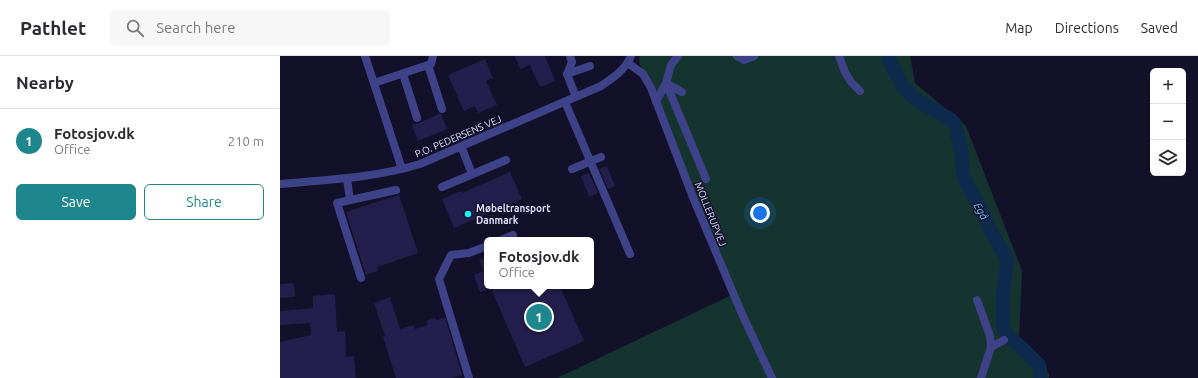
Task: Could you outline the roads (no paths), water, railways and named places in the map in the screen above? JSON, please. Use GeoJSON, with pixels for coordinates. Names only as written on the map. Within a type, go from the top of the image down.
{"type":"FeatureCollection","features":[{"type":"Feature","properties":{"kind":"street"},"geometry":{"type":"LineString","coordinates":[[365,56],[402,169]]}},
{"type":"Feature","properties":{"kind":"street"},"geometry":{"type":"LineString","coordinates":[[374,83],[428,66],[431,64],[433,56]]}},
{"type":"Feature","properties":{"kind":"street"},"geometry":{"type":"LineString","coordinates":[[570,56],[572,62],[567,74],[576,97]]}},
{"type":"Feature","properties":{"kind":"street"},"geometry":{"type":"LineString","coordinates":[[656,102],[666,83],[671,65],[677,56]]}},
{"type":"Feature","properties":{"kind":"street"},"geometry":{"type":"LineString","coordinates":[[737,56],[744,60],[754,56]]}},
{"type":"Feature","properties":{"kind":"street"},"geometry":{"type":"LineString","coordinates":[[839,56],[845,72],[851,82],[860,91]]}},
{"type":"Feature","properties":{"kind":"street","name":"P.O. PEDERSENS VEJ"},"geometry":{"type":"LineString","coordinates":[[280,184],[347,179],[402,169],[420,164],[601,86],[616,76],[630,60]]}},
{"type":"Feature","properties":{"kind":"street","name":"MOLLERUPVEJ"},"geometry":{"type":"LineString","coordinates":[[630,60],[643,74],[651,88],[694,200],[742,314],[772,378]]}},
{"type":"Feature","properties":{"kind":"street"},"geometry":{"type":"LineString","coordinates":[[428,66],[442,109]]}},
{"type":"Feature","properties":{"kind":"street"},"geometry":{"type":"LineString","coordinates":[[567,74],[590,66]]}},
{"type":"Feature","properties":{"kind":"street"},"geometry":{"type":"LineString","coordinates":[[403,74],[417,118]]}},
{"type":"Feature","properties":{"kind":"street"},"geometry":{"type":"LineString","coordinates":[[666,83],[675,90],[682,92]]}},
{"type":"Feature","properties":{"kind":"street"},"geometry":{"type":"LineString","coordinates":[[666,83],[706,179]]}},
{"type":"Feature","properties":{"kind":"street"},"geometry":{"type":"LineString","coordinates":[[565,102],[630,254]]}},
{"type":"Feature","properties":{"kind":"street"},"geometry":{"type":"LineString","coordinates":[[461,146],[472,174]]}},
{"type":"Feature","properties":{"kind":"street"},"geometry":{"type":"LineString","coordinates":[[572,169],[600,157]]}},
{"type":"Feature","properties":{"kind":"street"},"geometry":{"type":"LineString","coordinates":[[442,187],[506,160]]}},
{"type":"Feature","properties":{"kind":"street"},"geometry":{"type":"LineString","coordinates":[[347,179],[350,200]]}},
{"type":"Feature","properties":{"kind":"street"},"geometry":{"type":"LineString","coordinates":[[361,278],[337,203],[396,190]]}},
{"type":"Feature","properties":{"kind":"street"},"geometry":{"type":"LineString","coordinates":[[508,237],[513,235]]}},
{"type":"Feature","properties":{"kind":"street"},"geometry":{"type":"LineString","coordinates":[[469,378],[439,279],[451,254],[469,253],[484,247]]}},
{"type":"Feature","properties":{"kind":"street"},"geometry":{"type":"LineString","coordinates":[[977,300],[990,336],[991,346],[981,378]]}},
{"type":"Feature","properties":{"kind":"street"},"geometry":{"type":"LineString","coordinates":[[991,346],[1004,340]]}},
{"type":"Feature","properties":{"kind":"waterway","name":"Egå"},"geometry":{"type":"LineString","coordinates":[[889,56],[890,62],[901,84],[910,94],[917,100],[950,119],[955,124],[962,154],[963,175],[983,213],[989,228],[1007,259],[1003,295],[1003,327],[1008,336],[1039,365],[1040,378]]}},
{"type":"Feature","properties":{"kind":"place","name":"Møbeltransport Danmark"},"geometry":{"type":"Point","coordinates":[468,214]}},
{"type":"Feature","properties":{"kind":"place","name":"Fotosjov.dk"},"geometry":{"type":"Point","coordinates":[539,317]}}]}
